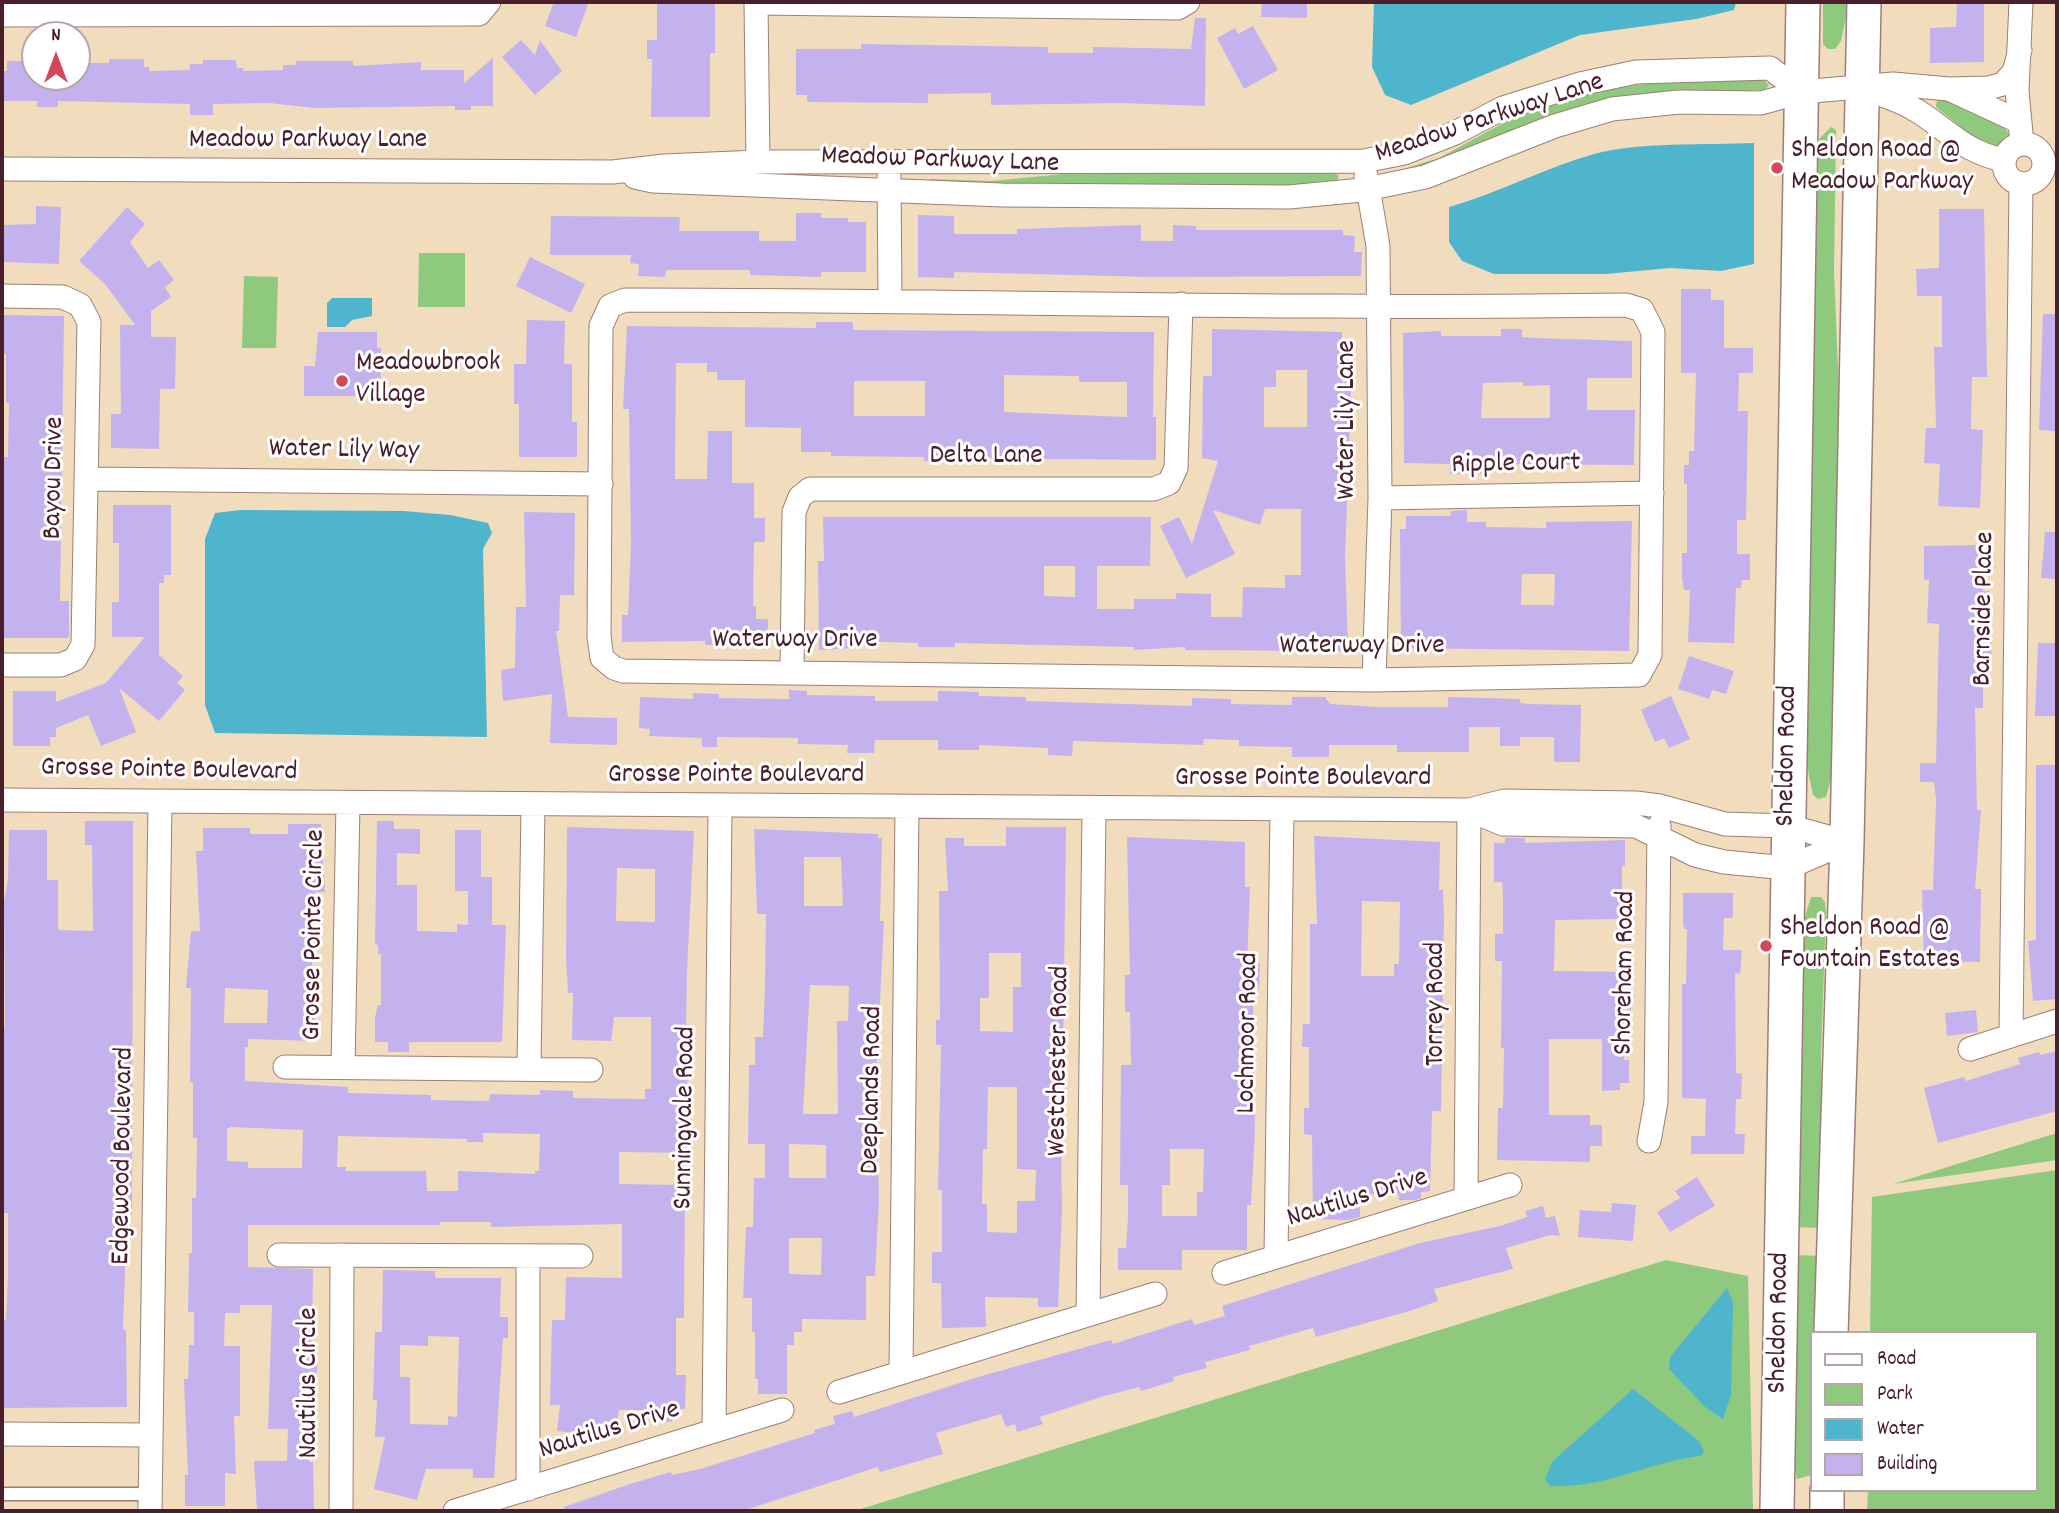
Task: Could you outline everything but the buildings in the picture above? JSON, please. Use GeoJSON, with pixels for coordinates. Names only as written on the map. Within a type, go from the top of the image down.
{"type":"FeatureCollection","features":[{"type":"Feature","properties":{"kind":"main road","name":"Sheldon Road"},"geometry":{"type":"LineString","coordinates":[[1777,1506],[1803,2]]}},
{"type":"Feature","properties":{"kind":"main road","name":"Sheldon Road"},"geometry":{"type":"LineString","coordinates":[[1831,1331],[1847,842],[1864,2]]}},
{"type":"Feature","properties":{"kind":"main road"},"geometry":{"type":"LineString","coordinates":[[1827,1492],[1827,1511]]}},
{"type":"Feature","properties":{"kind":"street"},"geometry":{"type":"LineString","coordinates":[[2,15],[49,8],[479,14],[489,2]]}},
{"type":"Feature","properties":{"kind":"street"},"geometry":{"type":"LineString","coordinates":[[758,162],[756,2],[1178,8],[1188,2]]}},
{"type":"Feature","properties":{"kind":"street"},"geometry":{"type":"LineString","coordinates":[[1950,89],[2020,132],[2050,158],[2039,177],[2021,184],[2009,178],[2004,160],[2020,132],[2021,2]]}},
{"type":"Feature","properties":{"kind":"street"},"geometry":{"type":"LineString","coordinates":[[1801,92],[1893,84],[1950,89],[1988,88],[2003,84],[2014,72],[2020,50]]}},
{"type":"Feature","properties":{"kind":"street","name":"Meadow Parkway Lane"},"geometry":{"type":"LineString","coordinates":[[2,169],[613,172],[664,166],[758,162],[1364,162],[1404,153],[1455,133],[1503,108],[1580,84],[1636,72],[1770,68],[1801,92]]}},
{"type":"Feature","properties":{"kind":"street"},"geometry":{"type":"LineString","coordinates":[[1863,88],[1909,106],[1980,155],[2004,160]]}},
{"type":"Feature","properties":{"kind":"street","name":"Meadow Parkway Lane"},"geometry":{"type":"LineString","coordinates":[[613,172],[653,181],[889,191],[1002,195],[1289,197],[1368,189],[1425,177],[1555,126],[1612,109],[1679,102],[1761,103],[1801,92]]}},
{"type":"Feature","properties":{"kind":"street","name":"Water Lily Lane"},"geometry":{"type":"LineString","coordinates":[[1364,162],[1378,246],[1380,498],[1374,680]]}},
{"type":"Feature","properties":{"kind":"street"},"geometry":{"type":"LineString","coordinates":[[889,163],[890,300]]}},
{"type":"Feature","properties":{"kind":"street","name":"Barnside Place"},"geometry":{"type":"LineString","coordinates":[[2011,1035],[2021,184]]}},
{"type":"Feature","properties":{"kind":"street","name":"Bayou Drive"},"geometry":{"type":"LineString","coordinates":[[2,296],[63,297],[80,304],[89,322],[83,645],[75,659],[61,666],[2,665]]}},
{"type":"Feature","properties":{"kind":"street","name":"Waterway Drive"},"geometry":{"type":"LineString","coordinates":[[625,299],[890,300],[1379,309],[1626,305],[1642,310],[1653,332],[1652,494],[1650,655],[1639,675],[1374,680],[623,671],[607,664],[599,650],[601,326],[610,306],[625,299]]}},
{"type":"Feature","properties":{"kind":"street","name":"Delta Lane"},"geometry":{"type":"LineString","coordinates":[[792,671],[794,512],[800,498],[816,486],[1154,489],[1169,483],[1176,468],[1181,304]]}},
{"type":"Feature","properties":{"kind":"street","name":"Water Lily Way"},"geometry":{"type":"LineString","coordinates":[[86,479],[601,484]]}},
{"type":"Feature","properties":{"kind":"street","name":"Ripple Court"},"geometry":{"type":"LineString","coordinates":[[1380,498],[1652,494]]}},
{"type":"Feature","properties":{"kind":"street","name":"Grosse Pointe Boulevard"},"geometry":{"type":"LineString","coordinates":[[2,800],[533,806],[1469,810],[1504,801],[1660,806],[1734,826],[1788,826],[1847,842]]}},
{"type":"Feature","properties":{"kind":"street","name":"Edgewood Boulevard"},"geometry":{"type":"LineString","coordinates":[[150,1503],[160,802]]}},
{"type":"Feature","properties":{"kind":"street","name":"Grosse Pointe Circle"},"geometry":{"type":"LineString","coordinates":[[343,1068],[348,803]]}},
{"type":"Feature","properties":{"kind":"street"},"geometry":{"type":"LineString","coordinates":[[529,1069],[533,806]]}},
{"type":"Feature","properties":{"kind":"street","name":"Shoreham Road"},"geometry":{"type":"LineString","coordinates":[[1649,1140],[1656,1102],[1660,806]]}},
{"type":"Feature","properties":{"kind":"street","name":"Sunningvale Road"},"geometry":{"type":"LineString","coordinates":[[714,1431],[720,807]]}},
{"type":"Feature","properties":{"kind":"street","name":"Deeplands Road"},"geometry":{"type":"LineString","coordinates":[[901,1373],[907,808]]}},
{"type":"Feature","properties":{"kind":"street","name":"Westchester Road"},"geometry":{"type":"LineString","coordinates":[[1088,1315],[1094,808]]}},
{"type":"Feature","properties":{"kind":"street","name":"Lochmoor Road"},"geometry":{"type":"LineString","coordinates":[[1276,1257],[1282,809]]}},
{"type":"Feature","properties":{"kind":"street","name":"Grosse Pointe Boulevard"},"geometry":{"type":"LineString","coordinates":[[1469,810],[1503,824],[1636,826],[1695,855],[1787,868],[1847,842]]}},
{"type":"Feature","properties":{"kind":"street","name":"Torrey Road"},"geometry":{"type":"LineString","coordinates":[[1466,1198],[1469,810]]}},
{"type":"Feature","properties":{"kind":"street"},"geometry":{"type":"LineString","coordinates":[[1730,862],[1734,826]]}},
{"type":"Feature","properties":{"kind":"street"},"geometry":{"type":"LineString","coordinates":[[1969,1049],[2057,1021]]}},
{"type":"Feature","properties":{"kind":"street","name":"Grosse Pointe Circle"},"geometry":{"type":"LineString","coordinates":[[285,1067],[590,1070]]}},
{"type":"Feature","properties":{"kind":"street","name":"Nautilus Drive"},"geometry":{"type":"LineString","coordinates":[[1224,1273],[1510,1185]]}},
{"type":"Feature","properties":{"kind":"street"},"geometry":{"type":"LineString","coordinates":[[279,1255],[581,1256]]}},
{"type":"Feature","properties":{"kind":"street","name":"Nautilus Circle"},"geometry":{"type":"LineString","coordinates":[[341,1511],[342,1255]]}},
{"type":"Feature","properties":{"kind":"street"},"geometry":{"type":"LineString","coordinates":[[528,1256],[528,1489]]}},
{"type":"Feature","properties":{"kind":"street"},"geometry":{"type":"LineString","coordinates":[[839,1392],[1155,1294]]}},
{"type":"Feature","properties":{"kind":"street","name":"Nautilus Drive"},"geometry":{"type":"LineString","coordinates":[[456,1511],[782,1409]]}},
{"type":"Feature","properties":{"kind":"street"},"geometry":{"type":"LineString","coordinates":[[2,1434],[151,1436]]}},
{"type":"Feature","properties":{"kind":"lane"},"geometry":{"type":"LineString","coordinates":[[2,1494],[150,1503]]}},
{"type":"Feature","properties":{"kind":"green space"},"geometry":{"type":"Polygon","coordinates":[[[1823,2],[1849,2],[1841,41],[1835,49],[1828,49],[1823,44],[1823,2]]]}},
{"type":"Feature","properties":{"kind":"green space"},"geometry":{"type":"Polygon","coordinates":[[[1682,79],[1763,79],[1769,85],[1765,90],[1680,93],[1579,107],[1535,121],[1429,165],[1401,172],[1400,170],[1439,158],[1516,116],[1558,101],[1597,90],[1682,79]]]}},
{"type":"Feature","properties":{"kind":"green space"},"geometry":{"type":"Polygon","coordinates":[[[1951,99],[2005,128],[2009,134],[2007,146],[2001,150],[1983,145],[1936,107],[1937,100],[1951,99]]]}},
{"type":"Feature","properties":{"kind":"green space"},"geometry":{"type":"Polygon","coordinates":[[[1831,127],[1836,130],[1834,272],[1842,465],[1835,766],[1826,797],[1818,799],[1813,795],[1803,747],[1810,177],[1820,138],[1831,127]]]}},
{"type":"Feature","properties":{"kind":"green space"},"geometry":{"type":"Polygon","coordinates":[[[1084,172],[1335,173],[1339,176],[1337,181],[1306,186],[930,183],[930,179],[991,181],[1084,172]]]}},
{"type":"Feature","properties":{"kind":"green space"},"geometry":{"type":"Polygon","coordinates":[[[419,253],[465,253],[465,307],[418,307],[419,253]]]}},
{"type":"Feature","properties":{"kind":"green space"},"geometry":{"type":"Polygon","coordinates":[[[244,276],[278,277],[276,348],[242,348],[244,276]]]}},
{"type":"Feature","properties":{"kind":"green space"},"geometry":{"type":"Polygon","coordinates":[[[1811,897],[1821,897],[1825,902],[1826,913],[1821,1055],[1824,1228],[1793,1227],[1799,936],[1811,897]]]}},
{"type":"Feature","properties":{"kind":"green space"},"geometry":{"type":"Polygon","coordinates":[[[2057,1133],[2057,1160],[1893,1184],[2057,1133]]]}},
{"type":"Feature","properties":{"kind":"green space"},"geometry":{"type":"Polygon","coordinates":[[[2057,1170],[2057,1511],[1867,1511],[1868,1492],[2038,1492],[2038,1331],[1870,1331],[1872,1197],[2057,1170]]]}},
{"type":"Feature","properties":{"kind":"green space"},"geometry":{"type":"Polygon","coordinates":[[[1794,1255],[1823,1256],[1821,1331],[1811,1331],[1811,1475],[1797,1479],[1792,1453],[1794,1255]]]}},
{"type":"Feature","properties":{"kind":"green space"},"geometry":{"type":"Polygon","coordinates":[[[1666,1260],[1748,1276],[1753,1511],[854,1511],[1666,1260]]]}},
{"type":"Feature","properties":{"kind":"water"},"geometry":{"type":"Polygon","coordinates":[[[1374,2],[1736,2],[1734,10],[1696,19],[1580,35],[1411,105],[1385,95],[1372,67],[1374,2]]]}},
{"type":"Feature","properties":{"kind":"water"},"geometry":{"type":"Polygon","coordinates":[[[1754,143],[1754,264],[1721,271],[1670,268],[1606,274],[1494,274],[1462,261],[1449,242],[1449,207],[1575,160],[1630,148],[1754,143]]]}},
{"type":"Feature","properties":{"kind":"water"},"geometry":{"type":"Polygon","coordinates":[[[332,298],[372,298],[372,316],[352,320],[345,327],[327,327],[327,303],[332,298]]]}},
{"type":"Feature","properties":{"kind":"water"},"geometry":{"type":"Polygon","coordinates":[[[241,510],[404,511],[450,515],[488,523],[492,533],[483,549],[487,737],[215,733],[205,705],[205,539],[215,513],[241,510]]]}},
{"type":"Feature","properties":{"kind":"water"},"geometry":{"type":"Polygon","coordinates":[[[1727,1288],[1733,1302],[1731,1395],[1723,1419],[1705,1407],[1669,1369],[1670,1357],[1727,1288]]]}},
{"type":"Feature","properties":{"kind":"water"},"geometry":{"type":"Polygon","coordinates":[[[1633,1389],[1699,1441],[1704,1451],[1701,1456],[1591,1483],[1550,1486],[1545,1479],[1553,1461],[1633,1389]]]}},
{"type":"Feature","properties":{"kind":"place","name":"Sheldon Road @ Meadow Parkway"},"geometry":{"type":"Point","coordinates":[1777,168]}},
{"type":"Feature","properties":{"kind":"place","name":"Meadowbrook Village"},"geometry":{"type":"Point","coordinates":[342,381]}},
{"type":"Feature","properties":{"kind":"place","name":"Sheldon Road @ Fountain Estates"},"geometry":{"type":"Point","coordinates":[1766,946]}}]}
